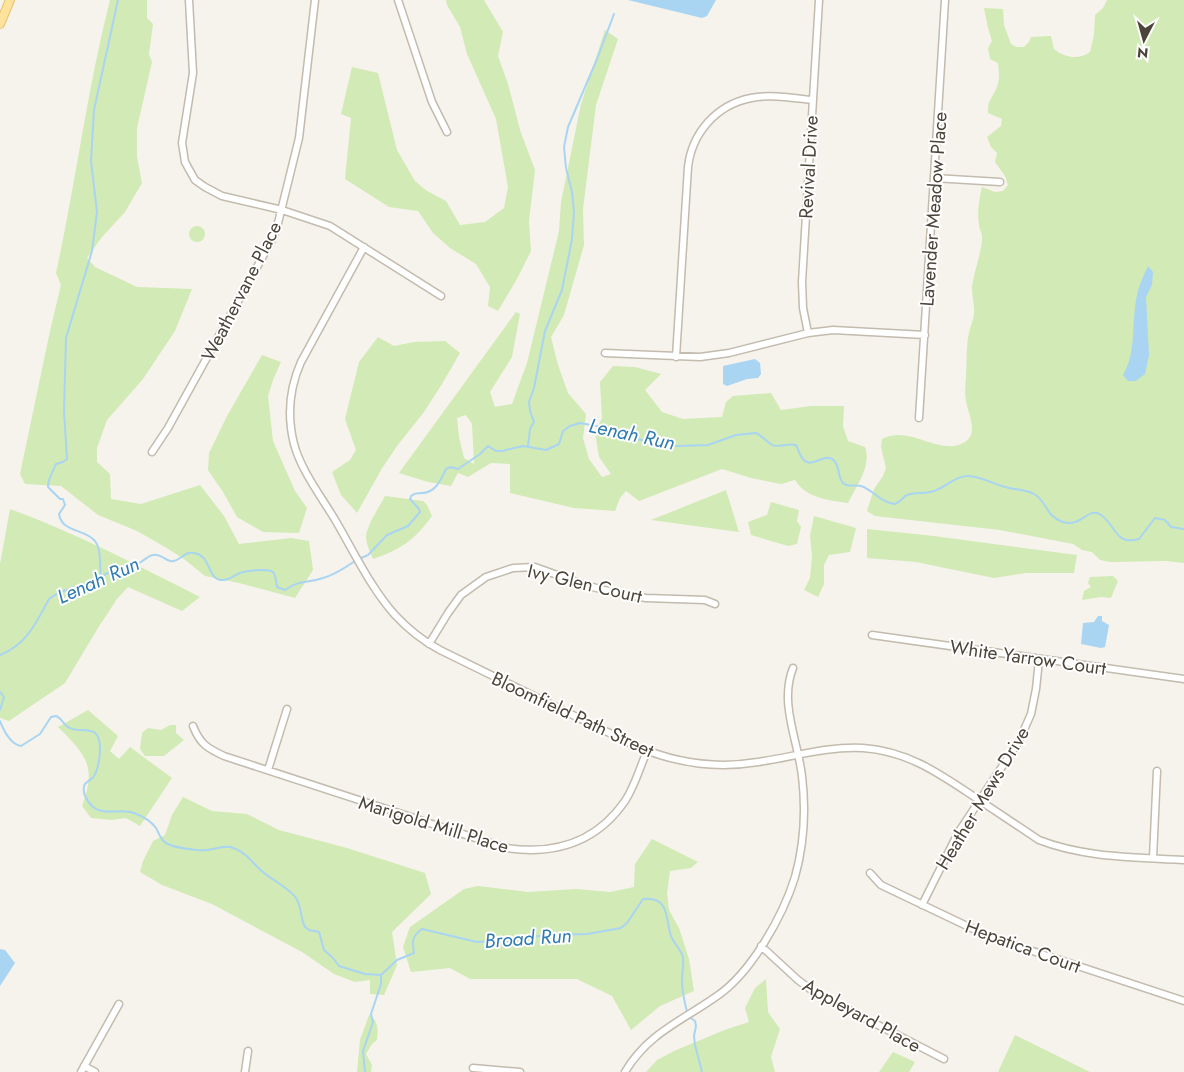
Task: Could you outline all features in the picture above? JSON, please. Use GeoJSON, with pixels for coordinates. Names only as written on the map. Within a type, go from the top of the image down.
{"type":"FeatureCollection","features":[{"type":"Feature","properties":{"kind":"main road"},"geometry":{"type":"LineString","coordinates":[[0,24],[10,0]]}},
{"type":"Feature","properties":{"kind":"street"},"geometry":{"type":"LineString","coordinates":[[189,0],[193,73],[182,142],[185,162],[196,180],[222,196],[282,210],[330,226],[441,296]]}},
{"type":"Feature","properties":{"kind":"street","name":"Weathervane Place"},"geometry":{"type":"LineString","coordinates":[[152,452],[168,428],[273,238],[282,210],[299,138],[315,0]]}},
{"type":"Feature","properties":{"kind":"street"},"geometry":{"type":"LineString","coordinates":[[398,0],[432,102],[447,132]]}},
{"type":"Feature","properties":{"kind":"street","name":"Revival Drive"},"geometry":{"type":"LineString","coordinates":[[808,333],[802,294],[819,0]]}},
{"type":"Feature","properties":{"kind":"street","name":"Lavender Meadow Place"},"geometry":{"type":"LineString","coordinates":[[919,418],[946,0]]}},
{"type":"Feature","properties":{"kind":"street"},"geometry":{"type":"LineString","coordinates":[[676,357],[688,167],[690,155],[697,137],[705,125],[716,115],[726,108],[743,101],[764,97],[812,100]]}},
{"type":"Feature","properties":{"kind":"street"},"geometry":{"type":"LineString","coordinates":[[934,178],[1000,182]]}},
{"type":"Feature","properties":{"kind":"street","name":"Bloomfield Path Street"},"geometry":{"type":"LineString","coordinates":[[364,246],[300,362],[294,377],[290,401],[290,421],[297,453],[349,544],[385,603],[414,634],[429,644],[647,751],[687,762],[716,765],[758,762],[828,750],[854,748],[879,751],[896,755],[936,770],[1040,840],[1054,846],[1106,855],[1184,860]]}},
{"type":"Feature","properties":{"kind":"street"},"geometry":{"type":"LineString","coordinates":[[605,353],[700,357],[729,353],[808,333],[841,330],[925,335]]}},
{"type":"Feature","properties":{"kind":"street","name":"Ivy Glen Court"},"geometry":{"type":"LineString","coordinates":[[429,644],[448,612],[461,595],[486,577],[512,568],[535,567],[584,585],[616,593],[646,598],[705,600],[715,604]]}},
{"type":"Feature","properties":{"kind":"street","name":"White Yarrow Court"},"geometry":{"type":"LineString","coordinates":[[872,634],[1040,660],[1184,679]]}},
{"type":"Feature","properties":{"kind":"street","name":"Heather Mews Drive"},"geometry":{"type":"LineString","coordinates":[[922,905],[958,833],[1019,741],[1031,714],[1040,660]]}},
{"type":"Feature","properties":{"kind":"street"},"geometry":{"type":"LineString","coordinates":[[625,1072],[642,1049],[656,1035],[716,997],[744,972],[773,929],[786,902],[801,848],[804,812],[802,776],[790,716],[788,694],[789,679],[793,668]]}},
{"type":"Feature","properties":{"kind":"street"},"geometry":{"type":"LineString","coordinates":[[268,770],[287,709]]}},
{"type":"Feature","properties":{"kind":"street","name":"Marigold Mill Place"},"geometry":{"type":"LineString","coordinates":[[193,726],[198,738],[212,751],[506,848],[542,851],[577,841],[608,821],[628,796],[647,751]]}},
{"type":"Feature","properties":{"kind":"street"},"geometry":{"type":"LineString","coordinates":[[1153,858],[1157,771]]}},
{"type":"Feature","properties":{"kind":"street","name":"Hepatica Court"},"geometry":{"type":"LineString","coordinates":[[870,873],[881,885],[990,937],[1184,1001]]}},
{"type":"Feature","properties":{"kind":"street","name":"Appleyard Place"},"geometry":{"type":"LineString","coordinates":[[761,946],[814,992],[944,1059]]}},
{"type":"Feature","properties":{"kind":"street"},"geometry":{"type":"LineString","coordinates":[[95,1072],[83,1069],[119,1004]]}},
{"type":"Feature","properties":{"kind":"street"},"geometry":{"type":"LineString","coordinates":[[245,1072],[248,1051]]}},
{"type":"Feature","properties":{"kind":"street"},"geometry":{"type":"LineString","coordinates":[[474,1068],[520,1072]]}},
{"type":"Feature","properties":{"kind":"green space"},"geometry":{"type":"Polygon","coordinates":[[[110,0],[147,0],[147,18],[153,24],[149,54],[152,62],[137,128],[137,157],[142,183],[125,212],[102,237],[87,258],[95,267],[137,287],[192,289],[175,331],[143,379],[107,420],[97,448],[97,462],[110,474],[111,499],[141,504],[200,485],[224,516],[239,544],[291,538],[309,541],[313,570],[295,598],[205,576],[184,559],[137,531],[98,515],[61,486],[25,484],[20,474],[61,285],[56,273],[95,68],[110,0]]]}},
{"type":"Feature","properties":{"kind":"green space"},"geometry":{"type":"Polygon","coordinates":[[[446,0],[484,0],[503,32],[498,56],[508,84],[520,130],[535,170],[529,221],[531,251],[498,311],[488,306],[490,287],[476,264],[450,248],[433,233],[418,211],[389,207],[345,179],[351,118],[341,114],[352,67],[378,73],[397,150],[415,181],[427,191],[446,201],[460,225],[485,222],[504,208],[508,187],[496,119],[467,54],[460,27],[446,0]]]}},
{"type":"Feature","properties":{"kind":"green space"},"geometry":{"type":"Polygon","coordinates":[[[1107,0],[1184,0],[1184,563],[1166,561],[1110,562],[1100,560],[1092,552],[1082,550],[1073,544],[1000,530],[875,516],[867,511],[874,489],[886,468],[881,447],[882,439],[892,435],[903,435],[944,446],[954,446],[963,443],[971,435],[972,424],[965,391],[967,343],[974,315],[972,285],[982,240],[978,220],[979,201],[982,187],[995,192],[1003,191],[1008,185],[1005,176],[995,162],[997,153],[991,147],[987,137],[1001,126],[1002,119],[988,113],[989,102],[998,84],[999,72],[998,63],[990,59],[988,48],[992,41],[984,8],[1003,9],[1004,25],[1011,44],[1016,47],[1024,47],[1031,37],[1051,36],[1054,49],[1067,56],[1077,57],[1090,52],[1094,35],[1095,15],[1103,8],[1107,0]]]}},
{"type":"Feature","properties":{"kind":"green space"},"geometry":{"type":"Polygon","coordinates":[[[605,30],[618,39],[596,105],[583,209],[584,245],[564,315],[551,337],[568,393],[586,414],[583,438],[589,459],[602,477],[611,474],[599,457],[595,432],[602,418],[600,382],[613,366],[635,367],[661,374],[645,390],[662,412],[683,419],[722,417],[726,402],[733,396],[771,393],[781,410],[811,406],[844,406],[843,426],[848,441],[865,447],[867,454],[865,469],[848,503],[825,499],[811,494],[805,491],[795,480],[781,484],[751,478],[722,469],[639,501],[626,491],[620,498],[615,511],[574,508],[510,493],[510,464],[491,463],[468,477],[458,473],[451,486],[428,482],[399,473],[516,312],[520,314],[512,357],[490,392],[495,407],[512,404],[527,363],[559,231],[561,202],[581,104],[605,30]],[[466,415],[457,418],[464,458],[474,464],[472,424],[466,415]]]}},
{"type":"Feature","properties":{"kind":"green space"},"geometry":{"type":"Polygon","coordinates":[[[197,226],[205,234],[197,242],[189,234],[197,226]]]}},
{"type":"Feature","properties":{"kind":"green space"},"geometry":{"type":"Polygon","coordinates":[[[378,337],[394,346],[414,342],[445,341],[460,353],[424,412],[381,470],[357,513],[341,495],[332,472],[350,460],[356,450],[345,419],[359,362],[378,337]]]}},
{"type":"Feature","properties":{"kind":"green space"},"geometry":{"type":"Polygon","coordinates":[[[262,355],[281,362],[268,396],[273,441],[295,491],[307,508],[299,533],[263,532],[237,517],[208,470],[209,453],[227,416],[262,355]]]}},
{"type":"Feature","properties":{"kind":"green space"},"geometry":{"type":"Polygon","coordinates":[[[726,490],[739,532],[651,520],[726,490]]]}},
{"type":"Feature","properties":{"kind":"green space"},"geometry":{"type":"Polygon","coordinates":[[[385,496],[423,501],[432,516],[413,538],[399,548],[373,559],[367,545],[366,536],[371,521],[385,496]]]}},
{"type":"Feature","properties":{"kind":"green space"},"geometry":{"type":"Polygon","coordinates":[[[771,502],[799,510],[797,521],[801,527],[797,544],[788,546],[751,535],[748,522],[767,515],[771,502]]]}},
{"type":"Feature","properties":{"kind":"green space"},"geometry":{"type":"Polygon","coordinates":[[[10,509],[83,539],[200,597],[182,611],[128,587],[117,599],[65,683],[9,721],[0,718],[0,564],[10,509]]]}},
{"type":"Feature","properties":{"kind":"green space"},"geometry":{"type":"Polygon","coordinates":[[[814,516],[856,528],[850,552],[829,555],[824,565],[824,584],[818,597],[804,590],[810,578],[812,557],[810,536],[814,516]]]}},
{"type":"Feature","properties":{"kind":"green space"},"geometry":{"type":"Polygon","coordinates":[[[867,529],[1077,555],[1074,573],[1026,573],[994,578],[916,562],[867,558],[867,529]]]}},
{"type":"Feature","properties":{"kind":"green space"},"geometry":{"type":"Polygon","coordinates":[[[1113,576],[1118,581],[1111,598],[1101,597],[1082,600],[1084,591],[1091,587],[1088,583],[1090,577],[1113,576]]]}},
{"type":"Feature","properties":{"kind":"green space"},"geometry":{"type":"Polygon","coordinates":[[[88,710],[118,736],[110,751],[119,759],[130,747],[172,778],[140,826],[126,818],[112,820],[91,818],[82,806],[89,781],[86,762],[76,746],[58,727],[88,710]]]}},
{"type":"Feature","properties":{"kind":"green space"},"geometry":{"type":"Polygon","coordinates":[[[170,725],[176,725],[176,733],[184,740],[164,756],[145,756],[140,749],[142,733],[148,728],[161,730],[170,725]]]}},
{"type":"Feature","properties":{"kind":"green space"},"geometry":{"type":"Polygon","coordinates":[[[183,797],[212,811],[247,814],[279,830],[347,848],[425,873],[431,894],[392,932],[397,965],[384,995],[370,994],[370,980],[355,982],[334,974],[302,952],[212,904],[162,885],[140,872],[153,841],[165,835],[172,815],[183,797]]]}},
{"type":"Feature","properties":{"kind":"green space"},"geometry":{"type":"Polygon","coordinates":[[[652,839],[698,862],[691,868],[670,871],[667,893],[669,910],[679,928],[689,959],[694,991],[660,1006],[631,1030],[612,996],[577,979],[470,979],[450,968],[411,972],[403,947],[410,927],[464,889],[478,886],[528,892],[576,889],[610,892],[634,887],[635,864],[652,839]]]}},
{"type":"Feature","properties":{"kind":"green space"},"geometry":{"type":"Polygon","coordinates":[[[766,979],[768,1012],[780,1029],[771,1057],[775,1072],[646,1072],[657,1060],[674,1051],[749,1022],[745,1008],[755,988],[766,979]]]}},
{"type":"Feature","properties":{"kind":"green space"},"geometry":{"type":"Polygon","coordinates":[[[369,1015],[375,1020],[378,1029],[377,1040],[366,1054],[372,1065],[371,1072],[357,1072],[360,1040],[369,1015]]]}},
{"type":"Feature","properties":{"kind":"green space"},"geometry":{"type":"Polygon","coordinates":[[[1015,1035],[1090,1072],[998,1072],[1015,1035]]]}},
{"type":"Feature","properties":{"kind":"green space"},"geometry":{"type":"Polygon","coordinates":[[[893,1052],[915,1062],[909,1072],[879,1072],[893,1052]]]}},
{"type":"Feature","properties":{"kind":"water"},"geometry":{"type":"Polygon","coordinates":[[[628,0],[716,0],[707,16],[702,18],[628,0]]]}},
{"type":"Feature","properties":{"kind":"water"},"geometry":{"type":"Polygon","coordinates":[[[1148,266],[1153,272],[1152,285],[1146,297],[1149,355],[1145,374],[1136,381],[1128,381],[1123,375],[1132,347],[1135,305],[1140,284],[1148,266]]]}},
{"type":"Feature","properties":{"kind":"water"},"geometry":{"type":"Polygon","coordinates":[[[755,359],[760,363],[761,374],[758,378],[747,379],[727,386],[723,384],[723,366],[755,359]]]}},
{"type":"Feature","properties":{"kind":"water"},"geometry":{"type":"Polygon","coordinates":[[[1098,616],[1102,616],[1102,621],[1109,625],[1105,647],[1081,644],[1083,623],[1094,622],[1098,616]]]}},
{"type":"Feature","properties":{"kind":"water"},"geometry":{"type":"Polygon","coordinates":[[[0,949],[5,950],[15,963],[0,986],[0,949]]]}},
{"type":"Feature","properties":{"kind":"waterway"},"geometry":{"type":"LineString","coordinates":[[101,577],[99,553],[95,541],[64,524],[59,514],[65,505],[63,499],[60,499],[48,487],[48,484],[56,464],[67,459],[64,411],[66,338],[92,251],[97,212],[91,161],[94,110],[118,0]]}},
{"type":"Feature","properties":{"kind":"waterway"},"geometry":{"type":"LineString","coordinates":[[528,446],[530,429],[534,422],[529,402],[534,388],[545,331],[562,290],[572,239],[574,212],[564,147],[568,127],[614,14]]}},
{"type":"Feature","properties":{"kind":"waterway","name":"Lenah Run"},"geometry":{"type":"LineString","coordinates":[[359,559],[368,555],[387,535],[408,526],[420,512],[410,499],[411,496],[431,491],[440,481],[446,469],[451,467],[458,469],[488,446],[496,451],[523,446],[546,450],[559,444],[563,431],[570,426],[580,423],[607,428],[636,439],[676,446],[708,445],[736,435],[756,433],[774,446],[796,445],[801,456],[808,462],[824,458],[832,459],[836,463],[843,483],[849,486],[861,486],[881,499],[895,504],[907,495],[935,491],[958,478],[973,476],[1034,494],[1053,516],[1063,522],[1075,522],[1092,513],[1101,515],[1120,537],[1125,540],[1139,539],[1155,518],[1165,520],[1171,527],[1184,529]]}},
{"type":"Feature","properties":{"kind":"waterway","name":"Lenah Run"},"geometry":{"type":"LineString","coordinates":[[0,655],[24,639],[49,599],[53,596],[111,572],[137,564],[153,555],[159,555],[169,561],[177,560],[188,553],[200,555],[204,558],[214,576],[222,580],[227,580],[247,571],[270,571],[275,575],[277,587],[285,590],[295,584],[331,575],[355,561]]}},
{"type":"Feature","properties":{"kind":"waterway","name":"Broad Run"},"geometry":{"type":"LineString","coordinates":[[0,692],[4,697],[0,710]]}},
{"type":"Feature","properties":{"kind":"waterway","name":"Broad Run"},"geometry":{"type":"LineString","coordinates":[[0,721],[11,740],[21,746],[40,734],[51,717],[56,716],[70,728],[95,733],[98,737],[100,748],[98,767],[94,776],[84,787],[84,793],[93,807],[107,812],[124,811],[134,813],[154,825],[161,838],[167,844],[203,850],[230,847],[241,852],[260,870],[293,894],[298,901],[305,927],[319,932],[324,950],[339,966],[365,974],[381,975],[397,960],[414,953],[414,939],[416,934],[422,929],[477,942],[506,941],[546,935],[587,934],[621,928],[627,923],[643,899],[651,899],[657,901],[664,908],[671,936],[683,957],[682,984],[687,1012]]}},
{"type":"Feature","properties":{"kind":"waterway"},"geometry":{"type":"LineString","coordinates":[[365,1072],[363,1051],[373,1022],[371,1014],[381,984],[381,975]]}},
{"type":"Feature","properties":{"kind":"waterway","name":"Broad Run"},"geometry":{"type":"LineString","coordinates":[[688,1016],[695,1021],[695,1045],[702,1072]]}}]}
